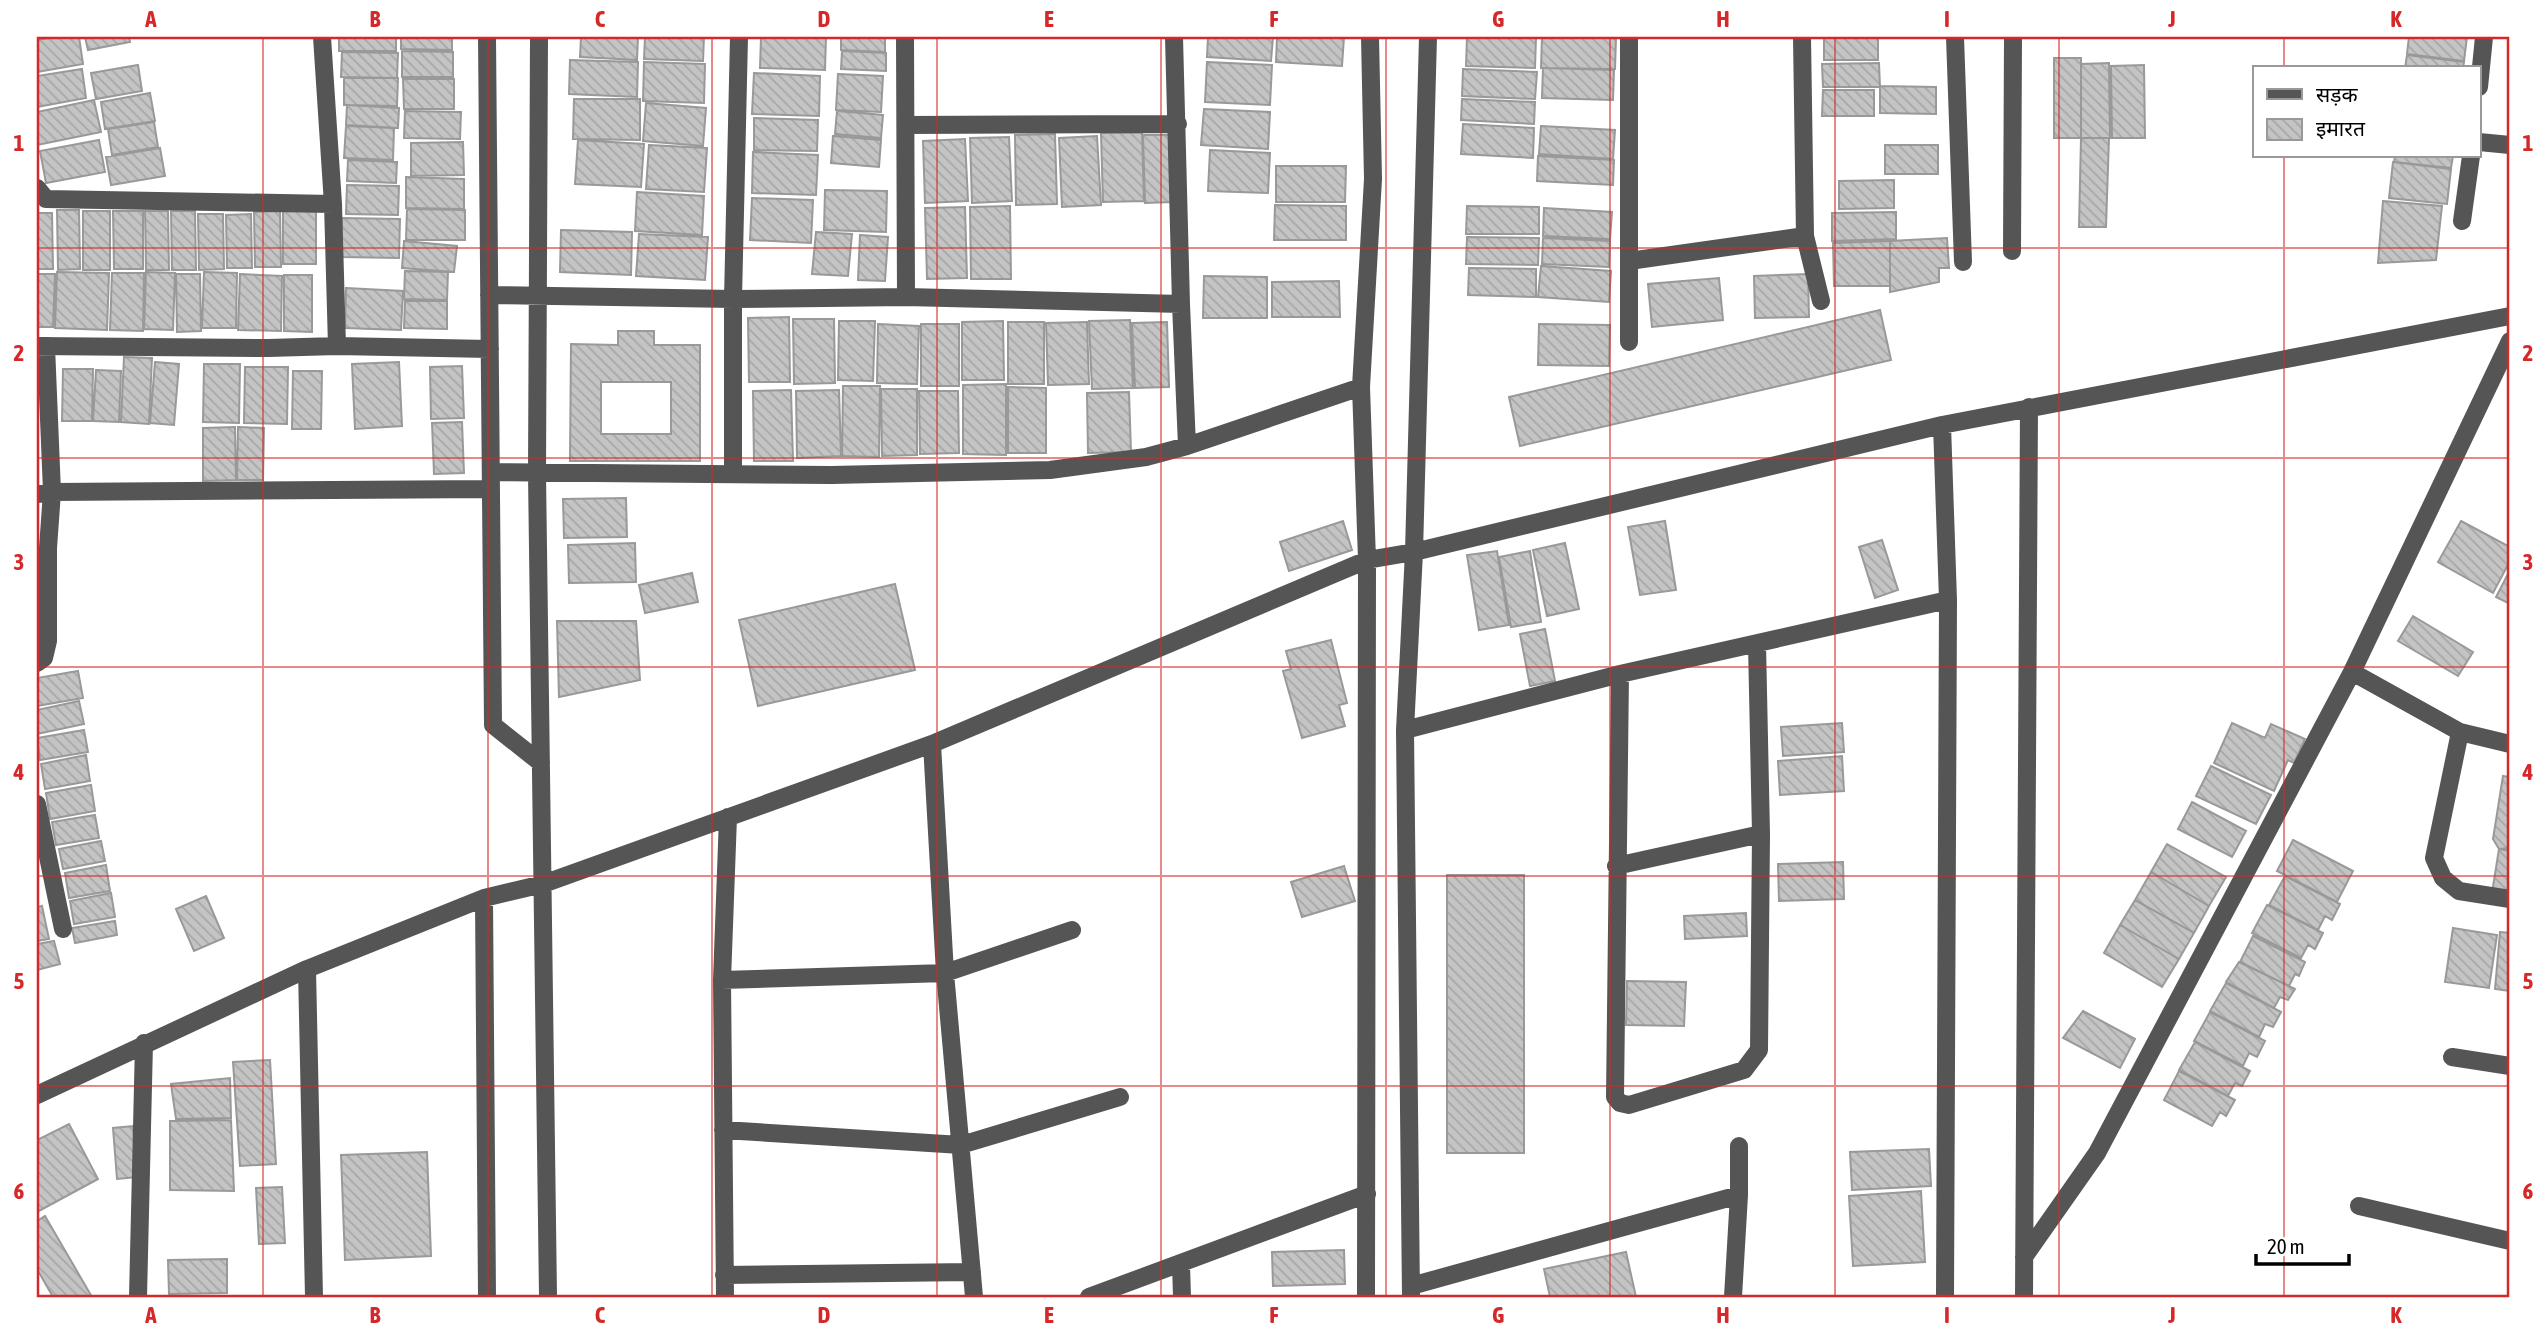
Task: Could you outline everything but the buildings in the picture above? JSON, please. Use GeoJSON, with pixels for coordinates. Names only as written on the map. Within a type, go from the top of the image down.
{"type":"FeatureCollection","features":[{"type":"Feature","properties":{"kind":"street"},"geometry":{"type":"LineString","coordinates":[[322,37],[333,204],[337,346]]}},
{"type":"Feature","properties":{"kind":"street"},"geometry":{"type":"LineString","coordinates":[[487,37],[493,725],[541,763]]}},
{"type":"Feature","properties":{"kind":"street"},"geometry":{"type":"LineString","coordinates":[[539,37],[537,474],[548,1297]]}},
{"type":"Feature","properties":{"kind":"street"},"geometry":{"type":"LineString","coordinates":[[733,473],[733,299],[739,37]]}},
{"type":"Feature","properties":{"kind":"street"},"geometry":{"type":"LineString","coordinates":[[905,37],[906,297]]}},
{"type":"Feature","properties":{"kind":"street"},"geometry":{"type":"LineString","coordinates":[[1174,37],[1187,446]]}},
{"type":"Feature","properties":{"kind":"street"},"geometry":{"type":"LineString","coordinates":[[1366,1297],[1367,560],[1361,387],[1373,179],[1370,37]]}},
{"type":"Feature","properties":{"kind":"street"},"geometry":{"type":"LineString","coordinates":[[1428,37],[1414,552],[1405,730],[1411,1292],[1740,1195]]}},
{"type":"Feature","properties":{"kind":"street"},"geometry":{"type":"LineString","coordinates":[[1629,37],[1629,342]]}},
{"type":"Feature","properties":{"kind":"street"},"geometry":{"type":"LineString","coordinates":[[1802,37],[1805,236],[1821,301]]}},
{"type":"Feature","properties":{"kind":"street"},"geometry":{"type":"LineString","coordinates":[[1955,37],[1964,262]]}},
{"type":"Feature","properties":{"kind":"street"},"geometry":{"type":"LineString","coordinates":[[2011,251],[2013,37]]}},
{"type":"Feature","properties":{"kind":"street"},"geometry":{"type":"LineString","coordinates":[[2480,77],[2484,37]]}},
{"type":"Feature","properties":{"kind":"street"},"geometry":{"type":"LineString","coordinates":[[906,125],[1178,124]]}},
{"type":"Feature","properties":{"kind":"street"},"geometry":{"type":"LineString","coordinates":[[2480,142],[2510,145]]}},
{"type":"Feature","properties":{"kind":"street"},"geometry":{"type":"LineString","coordinates":[[2462,221],[2471,158]]}},
{"type":"Feature","properties":{"kind":"street"},"geometry":{"type":"LineString","coordinates":[[37,188],[46,199],[333,204]]}},
{"type":"Feature","properties":{"kind":"street"},"geometry":{"type":"LineString","coordinates":[[1629,261],[1805,236]]}},
{"type":"Feature","properties":{"kind":"street"},"geometry":{"type":"LineString","coordinates":[[489,295],[733,299],[906,297],[1181,304]]}},
{"type":"Feature","properties":{"kind":"street"},"geometry":{"type":"LineString","coordinates":[[37,1096],[307,969],[484,898],[543,884],[932,744],[1367,560],[1414,552],[1942,425],[2510,316]]}},
{"type":"Feature","properties":{"kind":"street"},"geometry":{"type":"LineString","coordinates":[[2024,1257],[2097,1153],[2352,672],[2510,341]]}},
{"type":"Feature","properties":{"kind":"street"},"geometry":{"type":"LineString","coordinates":[[37,663],[44,658],[48,640],[48,548],[41,346],[490,349]]}},
{"type":"Feature","properties":{"kind":"street"},"geometry":{"type":"LineString","coordinates":[[44,493],[491,481],[537,474],[832,475],[1050,470],[1146,457],[1187,446],[1361,387]]}},
{"type":"Feature","properties":{"kind":"street"},"geometry":{"type":"LineString","coordinates":[[2024,1297],[2029,407]]}},
{"type":"Feature","properties":{"kind":"street"},"geometry":{"type":"LineString","coordinates":[[1942,425],[1948,600],[1945,1297]]}},
{"type":"Feature","properties":{"kind":"street"},"geometry":{"type":"LineString","coordinates":[[1405,730],[1620,674],[1948,600]]}},
{"type":"Feature","properties":{"kind":"street"},"geometry":{"type":"LineString","coordinates":[[1620,674],[1615,1097],[1620,1103],[1629,1105],[1744,1070],[1759,1050],[1761,834],[1756,644]]}},
{"type":"Feature","properties":{"kind":"street"},"geometry":{"type":"LineString","coordinates":[[2352,672],[2460,732],[2509,742]]}},
{"type":"Feature","properties":{"kind":"street"},"geometry":{"type":"LineString","coordinates":[[2460,732],[2434,858],[2443,878],[2459,891],[2510,899]]}},
{"type":"Feature","properties":{"kind":"street"},"geometry":{"type":"LineString","coordinates":[[932,744],[945,973],[974,1297]]}},
{"type":"Feature","properties":{"kind":"street"},"geometry":{"type":"LineString","coordinates":[[37,804],[62,929]]}},
{"type":"Feature","properties":{"kind":"street"},"geometry":{"type":"LineString","coordinates":[[724,1297],[722,980],[728,817]]}},
{"type":"Feature","properties":{"kind":"street"},"geometry":{"type":"LineString","coordinates":[[1616,866],[1761,834]]}},
{"type":"Feature","properties":{"kind":"street"},"geometry":{"type":"LineString","coordinates":[[484,898],[487,1297]]}},
{"type":"Feature","properties":{"kind":"street"},"geometry":{"type":"LineString","coordinates":[[722,980],[945,973],[1072,930]]}},
{"type":"Feature","properties":{"kind":"street"},"geometry":{"type":"LineString","coordinates":[[307,969],[314,1297]]}},
{"type":"Feature","properties":{"kind":"street"},"geometry":{"type":"LineString","coordinates":[[138,1297],[144,1044]]}},
{"type":"Feature","properties":{"kind":"street"},"geometry":{"type":"LineString","coordinates":[[2452,1057],[2510,1066]]}},
{"type":"Feature","properties":{"kind":"street"},"geometry":{"type":"LineString","coordinates":[[723,1130],[961,1145],[1120,1097]]}},
{"type":"Feature","properties":{"kind":"street"},"geometry":{"type":"LineString","coordinates":[[1733,1297],[1740,1195],[1739,1146]]}},
{"type":"Feature","properties":{"kind":"street"},"geometry":{"type":"LineString","coordinates":[[1088,1297],[1367,1194]]}},
{"type":"Feature","properties":{"kind":"street"},"geometry":{"type":"LineString","coordinates":[[2359,1206],[2510,1241]]}},
{"type":"Feature","properties":{"kind":"street"},"geometry":{"type":"LineString","coordinates":[[1181,1264],[1182,1297]]}},
{"type":"Feature","properties":{"kind":"street"},"geometry":{"type":"LineString","coordinates":[[724,1275],[972,1272]]}}]}
